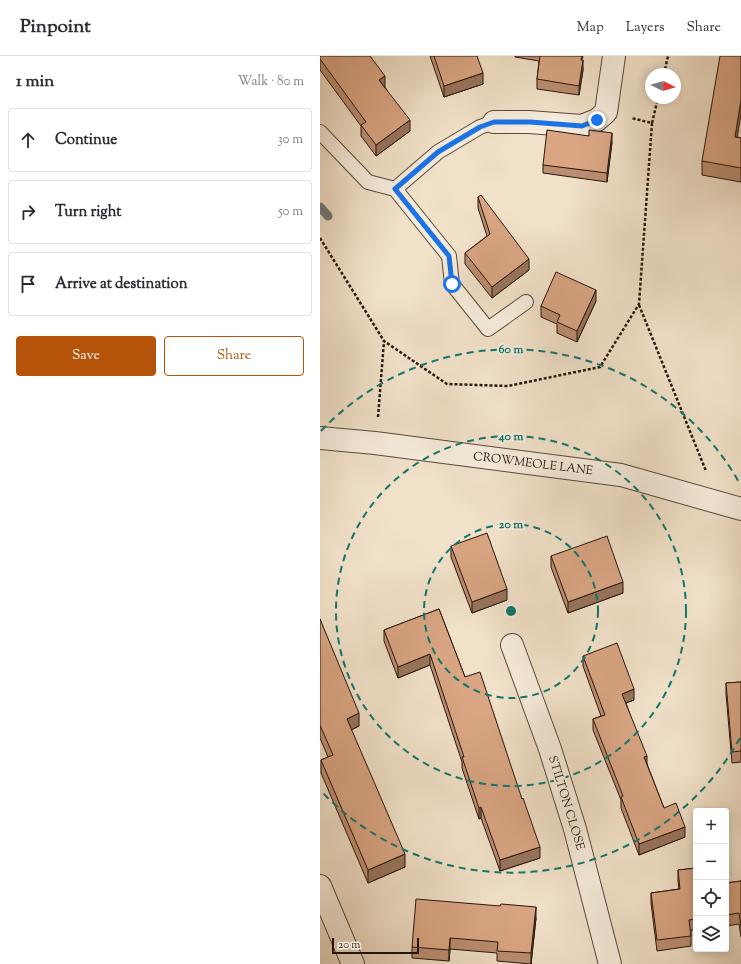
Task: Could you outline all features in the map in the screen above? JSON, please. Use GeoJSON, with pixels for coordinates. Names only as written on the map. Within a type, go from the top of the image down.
{"type":"FeatureCollection","features":[{"type":"Feature","properties":{"kind":"street"},"geometry":{"type":"LineString","coordinates":[[494,122],[530,122],[582,126],[597,120],[606,112],[614,56]]}},
{"type":"Feature","properties":{"kind":"street","name":"CROWMEOLE LANE"},"geometry":{"type":"LineString","coordinates":[[320,438],[376,443],[622,475],[741,510]]}},
{"type":"Feature","properties":{"kind":"street","name":"STILTON CLOSE"},"geometry":{"type":"LineString","coordinates":[[512,645],[550,749],[575,829],[610,964]]}},
{"type":"Feature","properties":{"kind":"street"},"geometry":{"type":"LineString","coordinates":[[320,886],[353,964]]}},
{"type":"Feature","properties":{"kind":"lane"},"geometry":{"type":"LineString","coordinates":[[395,189],[438,152],[480,127],[494,122]]}},
{"type":"Feature","properties":{"kind":"lane"},"geometry":{"type":"LineString","coordinates":[[320,132],[368,182],[395,189],[449,256],[452,284],[488,329],[526,302]]}},
{"type":"Feature","properties":{"kind":"path"},"geometry":{"type":"LineString","coordinates":[[665,68],[668,56]]}},
{"type":"Feature","properties":{"kind":"path"},"geometry":{"type":"LineString","coordinates":[[652,124],[657,104]]}},
{"type":"Feature","properties":{"kind":"path"},"geometry":{"type":"LineString","coordinates":[[639,304],[719,503]]}},
{"type":"Feature","properties":{"kind":"path"},"geometry":{"type":"LineString","coordinates":[[376,443],[384,341]]}},
{"type":"Feature","properties":{"kind":"building"},"geometry":{"type":"Polygon","coordinates":[[[320,56],[370,56],[385,76],[379,80],[410,120],[376,145],[361,125],[366,122],[320,59],[320,56]]]}},
{"type":"Feature","properties":{"kind":"building"},"geometry":{"type":"Polygon","coordinates":[[[434,56],[477,56],[483,73],[444,86],[434,56]]]}},
{"type":"Feature","properties":{"kind":"building"},"geometry":{"type":"Polygon","coordinates":[[[540,56],[582,56],[581,60],[583,60],[579,86],[537,79],[540,56]]]}},
{"type":"Feature","properties":{"kind":"building"},"geometry":{"type":"Polygon","coordinates":[[[720,56],[741,56],[741,100],[735,137],[741,138],[741,168],[702,161],[720,56]]]}},
{"type":"Feature","properties":{"kind":"building"},"geometry":{"type":"Polygon","coordinates":[[[547,130],[589,136],[589,130],[612,133],[607,173],[543,165],[547,130]]]}},
{"type":"Feature","properties":{"kind":"building"},"geometry":{"type":"Polygon","coordinates":[[[481,195],[529,259],[492,287],[465,253],[490,234],[478,197],[481,195]]]}},
{"type":"Feature","properties":{"kind":"building"},"geometry":{"type":"Polygon","coordinates":[[[556,272],[596,290],[577,331],[557,322],[560,315],[541,306],[556,272]]]}},
{"type":"Feature","properties":{"kind":"building"},"geometry":{"type":"Polygon","coordinates":[[[487,533],[507,589],[472,602],[451,546],[487,533]]]}},
{"type":"Feature","properties":{"kind":"building"},"geometry":{"type":"Polygon","coordinates":[[[607,536],[623,582],[568,602],[551,556],[607,536]]]}},
{"type":"Feature","properties":{"kind":"building"},"geometry":{"type":"Polygon","coordinates":[[[439,609],[465,677],[480,672],[522,799],[523,798],[540,847],[500,860],[481,807],[479,808],[430,654],[398,667],[384,630],[439,609]]]}},
{"type":"Feature","properties":{"kind":"building"},"geometry":{"type":"Polygon","coordinates":[[[320,619],[359,713],[347,719],[405,854],[368,870],[321,760],[333,755],[320,725],[320,619]]]}},
{"type":"Feature","properties":{"kind":"building"},"geometry":{"type":"Polygon","coordinates":[[[617,643],[634,689],[622,694],[647,756],[644,757],[664,808],[676,803],[685,827],[639,844],[621,797],[623,796],[593,719],[605,715],[583,656],[617,643]]]}},
{"type":"Feature","properties":{"kind":"building"},"geometry":{"type":"Polygon","coordinates":[[[741,682],[741,751],[732,752],[726,683],[741,682]]]}},
{"type":"Feature","properties":{"kind":"building"},"geometry":{"type":"Polygon","coordinates":[[[693,868],[693,919],[689,920],[691,936],[657,940],[651,893],[680,889],[678,870],[693,868]]]}},
{"type":"Feature","properties":{"kind":"building"},"geometry":{"type":"Polygon","coordinates":[[[741,881],[741,926],[739,913],[729,915],[729,883],[741,881]]]}},
{"type":"Feature","properties":{"kind":"building"},"geometry":{"type":"Polygon","coordinates":[[[416,899],[500,906],[501,904],[536,907],[531,953],[497,951],[498,942],[450,938],[449,950],[412,947],[416,899]]]}},
{"type":"Feature","properties":{"kind":"waterway"},"geometry":{"type":"LineString","coordinates":[[320,207],[328,216]]}},
{"type":"Feature","properties":{"kind":"route"},"geometry":{"type":"LineString","coordinates":[[452,284],[449,256],[395,189],[438,152],[480,127],[494,122],[530,122],[582,126],[597,120]]}}]}
